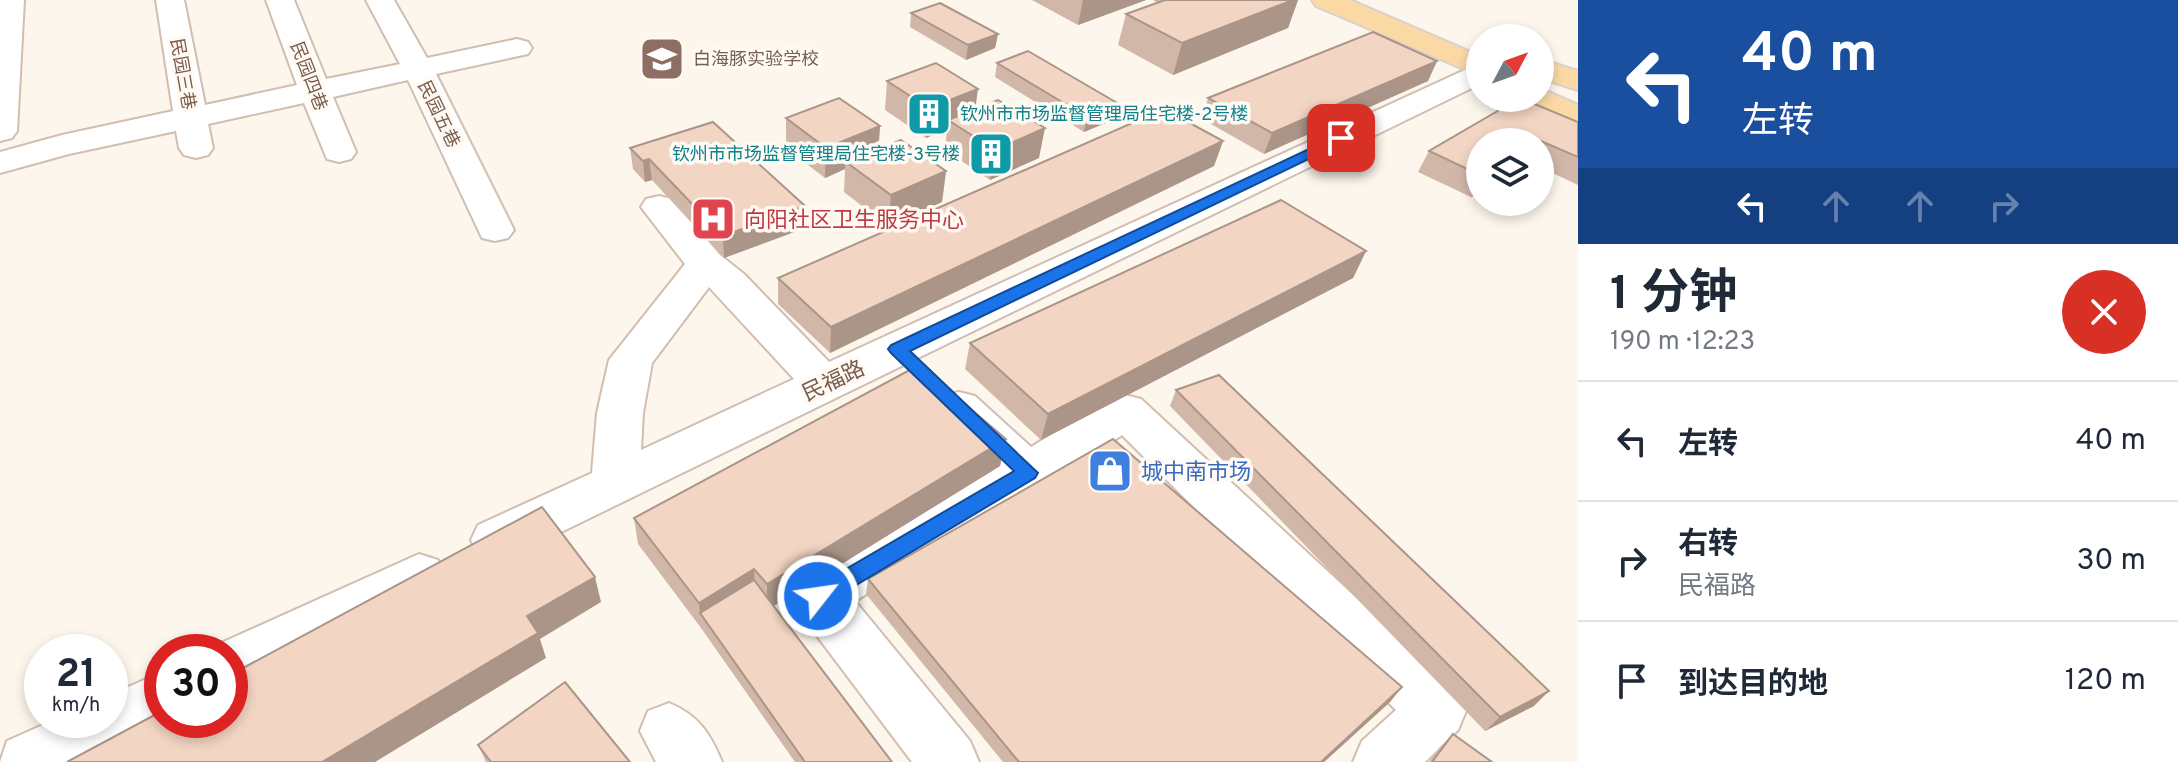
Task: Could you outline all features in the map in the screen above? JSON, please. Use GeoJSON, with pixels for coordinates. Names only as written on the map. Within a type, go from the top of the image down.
{"type":"FeatureCollection","features":[{"type":"Feature","properties":{"kind":"main road"},"geometry":{"type":"LineString","coordinates":[[1326,0],[1466,64]]}},
{"type":"Feature","properties":{"kind":"main road"},"geometry":{"type":"LineString","coordinates":[[1369,0],[1466,40]]}},
{"type":"Feature","properties":{"kind":"main road"},"geometry":{"type":"LineString","coordinates":[[1554,74],[1578,81]]}},
{"type":"Feature","properties":{"kind":"main road"},"geometry":{"type":"LineString","coordinates":[[1554,76],[1578,87]]}},
{"type":"Feature","properties":{"kind":"main road"},"geometry":{"type":"LineString","coordinates":[[1554,101],[1578,110]]}},
{"type":"Feature","properties":{"kind":"main road"},"geometry":{"type":"LineString","coordinates":[[1554,104],[1578,118]]}},
{"type":"Feature","properties":{"kind":"street"},"geometry":{"type":"LineString","coordinates":[[0,131],[10,0]]}},
{"type":"Feature","properties":{"kind":"street","name":"民园三巷"},"geometry":{"type":"LineString","coordinates":[[170,0],[196,148]]}},
{"type":"Feature","properties":{"kind":"street","name":"民园四巷"},"geometry":{"type":"LineString","coordinates":[[280,0],[339,152]]}},
{"type":"Feature","properties":{"kind":"street","name":"民园五巷"},"geometry":{"type":"LineString","coordinates":[[380,0],[418,69],[495,230]]}},
{"type":"Feature","properties":{"kind":"street"},"geometry":{"type":"LineString","coordinates":[[0,163],[62,145],[517,48]]}},
{"type":"Feature","properties":{"kind":"street","name":"民福路"},"geometry":{"type":"LineString","coordinates":[[248,657],[1466,77]]}},
{"type":"Feature","properties":{"kind":"street"},"geometry":{"type":"LineString","coordinates":[[659,207],[706,264],[730,283],[824,384]]}},
{"type":"Feature","properties":{"kind":"street"},"geometry":{"type":"LineString","coordinates":[[615,483],[620,413],[631,360],[706,264]]}},
{"type":"Feature","properties":{"kind":"street"},"geometry":{"type":"LineString","coordinates":[[897,349],[1028,473]]}},
{"type":"Feature","properties":{"kind":"street"},"geometry":{"type":"LineString","coordinates":[[949,762],[818,596],[1028,473],[1125,411],[1437,711],[1383,762]]}},
{"type":"Feature","properties":{"kind":"street"},"geometry":{"type":"LineString","coordinates":[[28,762],[144,707]]}},
{"type":"Feature","properties":{"kind":"building"},"geometry":{"type":"Polygon","coordinates":[[[1165,0],[1293,0],[1182,43],[1126,14],[1165,0]]]}},
{"type":"Feature","properties":{"kind":"building"},"geometry":{"type":"Polygon","coordinates":[[[940,3],[998,34],[968,45],[911,13],[940,3]]]}},
{"type":"Feature","properties":{"kind":"building"},"geometry":{"type":"Polygon","coordinates":[[[1373,32],[1437,61],[1272,133],[1208,98],[1373,32]]]}},
{"type":"Feature","properties":{"kind":"building"},"geometry":{"type":"Polygon","coordinates":[[[1028,51],[1119,104],[1087,117],[997,63],[1028,51]]]}},
{"type":"Feature","properties":{"kind":"building"},"geometry":{"type":"Polygon","coordinates":[[[936,63],[978,89],[929,108],[887,81],[936,63]]]}},
{"type":"Feature","properties":{"kind":"building"},"geometry":{"type":"Polygon","coordinates":[[[839,98],[880,126],[826,148],[786,118],[839,98]]]}},
{"type":"Feature","properties":{"kind":"building"},"geometry":{"type":"Polygon","coordinates":[[[998,100],[1045,128],[995,150],[948,120],[998,100]]]}},
{"type":"Feature","properties":{"kind":"building"},"geometry":{"type":"Polygon","coordinates":[[[1164,109],[1223,141],[831,327],[778,278],[1164,109]]]}},
{"type":"Feature","properties":{"kind":"building"},"geometry":{"type":"Polygon","coordinates":[[[1496,112],[1554,112],[1578,122],[1578,157],[1554,147],[1554,128],[1468,128],[1496,112]]]}},
{"type":"Feature","properties":{"kind":"building"},"geometry":{"type":"Polygon","coordinates":[[[713,122],[805,206],[723,236],[649,159],[643,161],[630,148],[713,122]]]}},
{"type":"Feature","properties":{"kind":"building"},"geometry":{"type":"Polygon","coordinates":[[[1466,129],[1466,168],[1429,151],[1466,129]]]}},
{"type":"Feature","properties":{"kind":"building"},"geometry":{"type":"Polygon","coordinates":[[[901,140],[946,171],[891,195],[846,162],[901,140]]]}},
{"type":"Feature","properties":{"kind":"building"},"geometry":{"type":"Polygon","coordinates":[[[1281,200],[1366,251],[1048,414],[970,343],[1281,200]]]}},
{"type":"Feature","properties":{"kind":"building"},"geometry":{"type":"Polygon","coordinates":[[[919,365],[1006,439],[767,584],[754,569],[699,603],[634,518],[919,365]]]}},
{"type":"Feature","properties":{"kind":"building"},"geometry":{"type":"Polygon","coordinates":[[[1219,375],[1549,691],[1500,717],[1176,390],[1219,375]]]}},
{"type":"Feature","properties":{"kind":"building"},"geometry":{"type":"Polygon","coordinates":[[[1113,439],[1402,687],[1321,762],[1019,762],[868,579],[1113,439]]]}},
{"type":"Feature","properties":{"kind":"building"},"geometry":{"type":"Polygon","coordinates":[[[542,507],[595,577],[527,616],[538,633],[322,762],[67,762],[112,738],[128,738],[128,729],[144,721],[144,738],[248,738],[248,665],[542,507]]]}},
{"type":"Feature","properties":{"kind":"building"},"geometry":{"type":"Polygon","coordinates":[[[754,580],[892,762],[805,762],[700,613],[754,580]]]}},
{"type":"Feature","properties":{"kind":"building"},"geometry":{"type":"Polygon","coordinates":[[[565,682],[630,762],[491,762],[478,745],[565,682]]]}},
{"type":"Feature","properties":{"kind":"building"},"geometry":{"type":"Polygon","coordinates":[[[1453,734],[1492,762],[1432,762],[1453,734]]]}},
{"type":"Feature","properties":{"kind":"place","name":"白海豚实验学校"},"geometry":{"type":"Point","coordinates":[662,59]}},
{"type":"Feature","properties":{"kind":"place","name":"钦州市市场监督管理局住宅楼-2号楼"},"geometry":{"type":"Point","coordinates":[929,114]}},
{"type":"Feature","properties":{"kind":"place","name":"钦州市市场监督管理局住宅楼-3号楼"},"geometry":{"type":"Point","coordinates":[991,154]}},
{"type":"Feature","properties":{"kind":"place","name":"向阳社区卫生服务中心"},"geometry":{"type":"Point","coordinates":[713,219]}},
{"type":"Feature","properties":{"kind":"place","name":"城中南市场"},"geometry":{"type":"Point","coordinates":[1110,471]}},
{"type":"Feature","properties":{"kind":"route"},"geometry":{"type":"LineString","coordinates":[[818,596],[1028,473],[897,349],[1341,138]]}}]}
